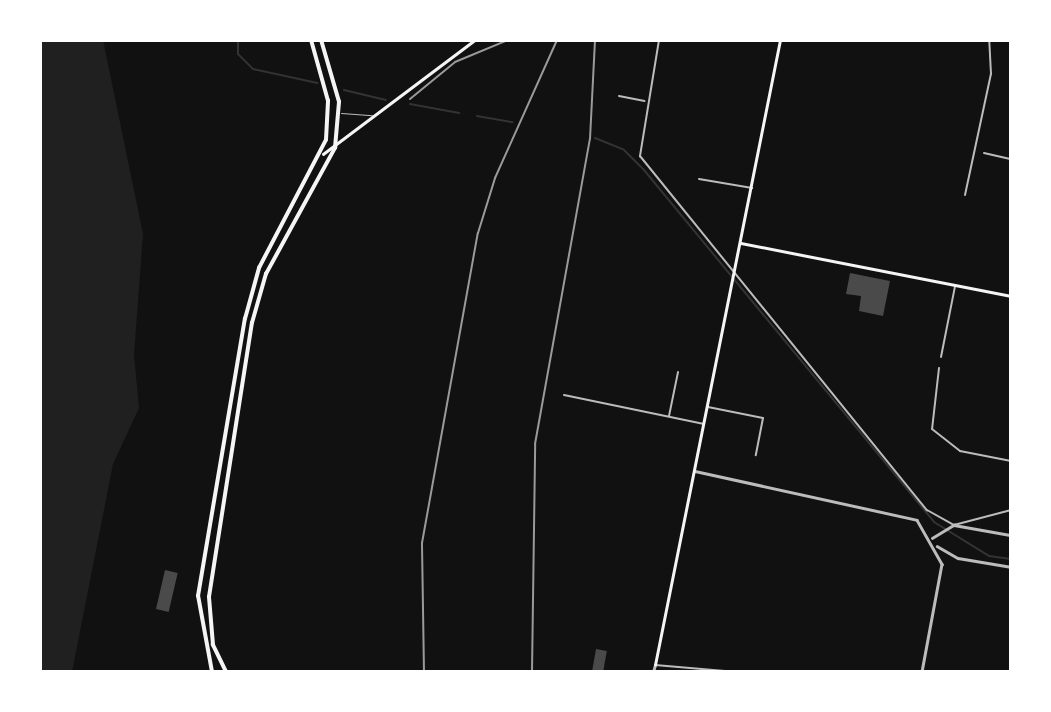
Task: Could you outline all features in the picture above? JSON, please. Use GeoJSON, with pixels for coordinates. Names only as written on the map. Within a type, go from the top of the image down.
{"type":"FeatureCollection","features":[{"type":"Feature","properties":{"kind":"highway"},"geometry":{"type":"LineString","coordinates":[[212,672],[198,596],[245,319],[273,240],[323,154],[329,113],[311,40]]}},
{"type":"Feature","properties":{"kind":"highway"},"geometry":{"type":"LineString","coordinates":[[226,672],[214,645],[209,597],[252,323],[267,274],[335,148],[339,113],[321,40]]}},
{"type":"Feature","properties":{"kind":"main road"},"geometry":{"type":"LineString","coordinates":[[323,154],[335,148],[373,115],[475,40]]}},
{"type":"Feature","properties":{"kind":"main road"},"geometry":{"type":"LineString","coordinates":[[655,664],[780,40]]}},
{"type":"Feature","properties":{"kind":"main road"},"geometry":{"type":"LineString","coordinates":[[741,243],[1011,296]]}},
{"type":"Feature","properties":{"kind":"street"},"geometry":{"type":"LineString","coordinates":[[659,40],[637,147],[916,498],[954,525],[1011,535]]}},
{"type":"Feature","properties":{"kind":"street"},"geometry":{"type":"LineString","coordinates":[[965,195],[991,74],[989,40]]}},
{"type":"Feature","properties":{"kind":"street"},"geometry":{"type":"LineString","coordinates":[[619,96],[646,102]]}},
{"type":"Feature","properties":{"kind":"street"},"geometry":{"type":"LineString","coordinates":[[985,153],[1011,159]]}},
{"type":"Feature","properties":{"kind":"street"},"geometry":{"type":"LineString","coordinates":[[699,179],[752,188]]}},
{"type":"Feature","properties":{"kind":"street"},"geometry":{"type":"LineString","coordinates":[[941,357],[955,285]]}},
{"type":"Feature","properties":{"kind":"street"},"geometry":{"type":"LineString","coordinates":[[939,368],[932,429],[960,452],[1011,461]]}},
{"type":"Feature","properties":{"kind":"street"},"geometry":{"type":"LineString","coordinates":[[669,417],[678,372]]}},
{"type":"Feature","properties":{"kind":"street"},"geometry":{"type":"LineString","coordinates":[[564,395],[704,425]]}},
{"type":"Feature","properties":{"kind":"street"},"geometry":{"type":"LineString","coordinates":[[708,407],[763,418],[756,455]]}},
{"type":"Feature","properties":{"kind":"street"},"geometry":{"type":"LineString","coordinates":[[695,471],[909,515],[937,546],[942,564],[922,672]]}},
{"type":"Feature","properties":{"kind":"street"},"geometry":{"type":"LineString","coordinates":[[931,538],[947,526],[1011,510]]}},
{"type":"Feature","properties":{"kind":"street"},"geometry":{"type":"LineString","coordinates":[[937,546],[958,558],[1011,567]]}},
{"type":"Feature","properties":{"kind":"street"},"geometry":{"type":"LineString","coordinates":[[653,672],[655,664],[737,672]]}},
{"type":"Feature","properties":{"kind":"lane"},"geometry":{"type":"LineString","coordinates":[[329,113],[373,115]]}},
{"type":"Feature","properties":{"kind":"shaded area"},"geometry":{"type":"Polygon","coordinates":[[[40,40],[103,40],[143,234],[134,355],[139,408],[113,464],[72,672],[40,672],[40,40]]]}},
{"type":"Feature","properties":{"kind":"building"},"geometry":{"type":"Polygon","coordinates":[[[850,273],[890,281],[883,316],[859,311],[861,296],[846,294],[850,273]]]}},
{"type":"Feature","properties":{"kind":"building"},"geometry":{"type":"Polygon","coordinates":[[[165,570],[178,573],[169,612],[156,609],[165,570]]]}},
{"type":"Feature","properties":{"kind":"building"},"geometry":{"type":"Polygon","coordinates":[[[596,649],[607,651],[603,672],[592,672],[596,649]]]}},
{"type":"Feature","properties":{"kind":"waterway"},"geometry":{"type":"LineString","coordinates":[[238,40],[238,54],[253,69],[317,83]]}},
{"type":"Feature","properties":{"kind":"waterway"},"geometry":{"type":"LineString","coordinates":[[344,90],[386,100]]}},
{"type":"Feature","properties":{"kind":"waterway"},"geometry":{"type":"LineString","coordinates":[[410,104],[459,113]]}},
{"type":"Feature","properties":{"kind":"waterway"},"geometry":{"type":"LineString","coordinates":[[477,116],[512,122]]}},
{"type":"Feature","properties":{"kind":"waterway"},"geometry":{"type":"LineString","coordinates":[[595,138],[624,150],[644,170],[934,522],[989,556],[1011,559]]}},
{"type":"Feature","properties":{"kind":"railway"},"geometry":{"type":"LineString","coordinates":[[410,99],[455,62],[508,40]]}},
{"type":"Feature","properties":{"kind":"railway"},"geometry":{"type":"LineString","coordinates":[[424,672],[422,543],[478,233],[495,178],[557,40]]}},
{"type":"Feature","properties":{"kind":"railway"},"geometry":{"type":"LineString","coordinates":[[532,672],[535,444],[590,139],[595,40]]}}]}
